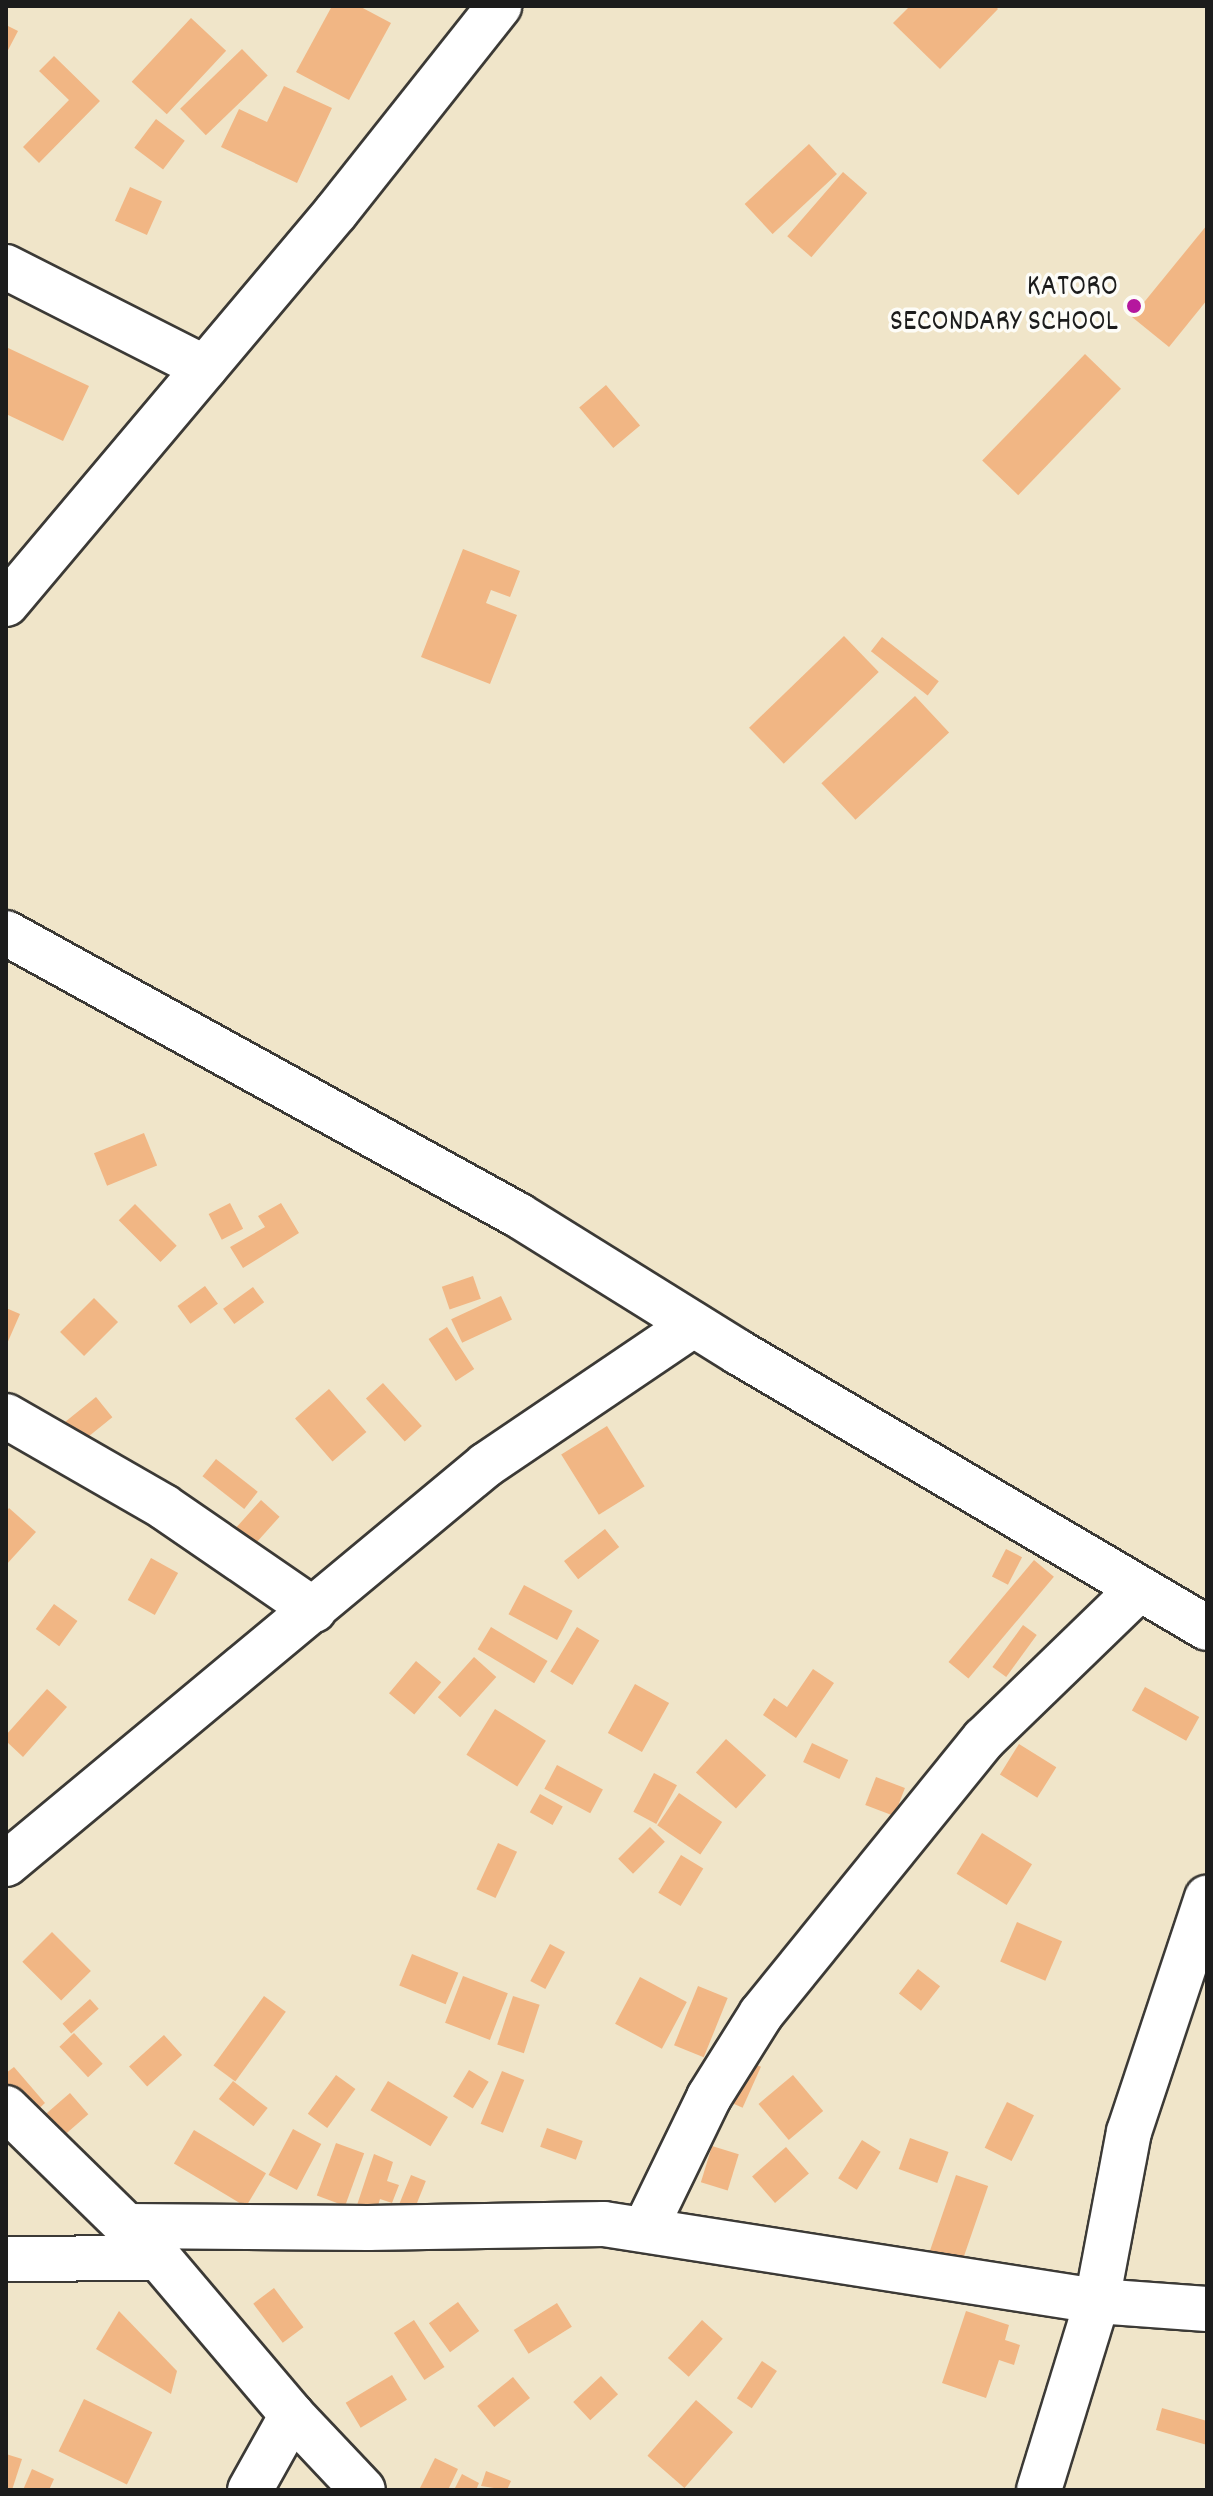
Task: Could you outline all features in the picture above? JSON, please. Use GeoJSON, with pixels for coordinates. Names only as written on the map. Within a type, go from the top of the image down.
{"type":"FeatureCollection","features":[{"type":"Feature","properties":{"kind":"street"},"geometry":{"type":"LineString","coordinates":[[6,604],[336,212],[499,6]]}},
{"type":"Feature","properties":{"kind":"street"},"geometry":{"type":"LineString","coordinates":[[6,267],[205,368]]}},
{"type":"Feature","properties":{"kind":"street"},"geometry":{"type":"LineString","coordinates":[[6,933],[518,1215],[693,1325],[1207,1628]]}},
{"type":"Feature","properties":{"kind":"street"},"geometry":{"type":"LineString","coordinates":[[6,1864],[486,1465],[693,1325]]}},
{"type":"Feature","properties":{"kind":"street"},"geometry":{"type":"LineString","coordinates":[[6,1416],[164,1507],[314,1610]]}},
{"type":"Feature","properties":{"kind":"street"},"geometry":{"type":"LineString","coordinates":[[645,2229],[709,2097],[761,2014],[984,1739],[1139,1589]]}},
{"type":"Feature","properties":{"kind":"street"},"geometry":{"type":"LineString","coordinates":[[1039,2490],[1097,2301],[1129,2132],[1207,1898]]}},
{"type":"Feature","properties":{"kind":"street"},"geometry":{"type":"LineString","coordinates":[[6,2108],[159,2258],[292,2415],[363,2490]]}},
{"type":"Feature","properties":{"kind":"street"},"geometry":{"type":"LineString","coordinates":[[126,2226],[368,2228],[604,2224],[1097,2301],[1207,2309]]}},
{"type":"Feature","properties":{"kind":"street"},"geometry":{"type":"LineString","coordinates":[[6,2259],[159,2258]]}},
{"type":"Feature","properties":{"kind":"street"},"geometry":{"type":"LineString","coordinates":[[250,2490],[292,2415]]}},
{"type":"Feature","properties":{"kind":"building"},"geometry":{"type":"Polygon","coordinates":[[[332,6],[359,6],[391,23],[349,100],[296,72],[332,6]]]}},
{"type":"Feature","properties":{"kind":"building"},"geometry":{"type":"Polygon","coordinates":[[[910,6],[995,6],[998,9],[940,69],[893,23],[910,6]]]}},
{"type":"Feature","properties":{"kind":"building"},"geometry":{"type":"Polygon","coordinates":[[[191,18],[226,51],[167,114],[132,82],[191,18]]]}},
{"type":"Feature","properties":{"kind":"building"},"geometry":{"type":"Polygon","coordinates":[[[6,25],[18,31],[6,54],[6,25]]]}},
{"type":"Feature","properties":{"kind":"building"},"geometry":{"type":"Polygon","coordinates":[[[242,49],[268,76],[206,135],[180,109],[242,49]]]}},
{"type":"Feature","properties":{"kind":"building"},"geometry":{"type":"Polygon","coordinates":[[[54,56],[100,101],[39,163],[23,147],[69,100],[39,71],[54,56]]]}},
{"type":"Feature","properties":{"kind":"building"},"geometry":{"type":"Polygon","coordinates":[[[284,86],[332,108],[297,183],[221,147],[239,109],[267,122],[284,86]]]}},
{"type":"Feature","properties":{"kind":"building"},"geometry":{"type":"Polygon","coordinates":[[[156,119],[185,141],[163,169],[134,148],[156,119]]]}},
{"type":"Feature","properties":{"kind":"building"},"geometry":{"type":"Polygon","coordinates":[[[809,144],[837,174],[773,234],[745,204],[809,144]]]}},
{"type":"Feature","properties":{"kind":"building"},"geometry":{"type":"Polygon","coordinates":[[[843,172],[867,193],[811,257],[787,236],[843,172]]]}},
{"type":"Feature","properties":{"kind":"building"},"geometry":{"type":"Polygon","coordinates":[[[130,187],[162,201],[147,235],[115,221],[130,187]]]}},
{"type":"Feature","properties":{"kind":"building"},"geometry":{"type":"Polygon","coordinates":[[[1207,225],[1207,300],[1169,347],[1132,317],[1207,225]]]}},
{"type":"Feature","properties":{"kind":"building"},"geometry":{"type":"Polygon","coordinates":[[[6,347],[89,386],[63,441],[6,414],[6,347]]]}},
{"type":"Feature","properties":{"kind":"building"},"geometry":{"type":"Polygon","coordinates":[[[1085,354],[1121,389],[1018,495],[982,460],[1085,354]]]}},
{"type":"Feature","properties":{"kind":"building"},"geometry":{"type":"Polygon","coordinates":[[[606,385],[640,426],[613,448],[579,407],[606,385]]]}},
{"type":"Feature","properties":{"kind":"building"},"geometry":{"type":"Polygon","coordinates":[[[463,549],[520,571],[510,597],[491,590],[486,603],[517,615],[490,684],[421,657],[463,549]]]}},
{"type":"Feature","properties":{"kind":"building"},"geometry":{"type":"Polygon","coordinates":[[[844,636],[879,672],[784,764],[749,728],[844,636]]]}},
{"type":"Feature","properties":{"kind":"building"},"geometry":{"type":"Polygon","coordinates":[[[882,637],[939,681],[928,696],[871,651],[882,637]]]}},
{"type":"Feature","properties":{"kind":"building"},"geometry":{"type":"Polygon","coordinates":[[[915,696],[949,733],[855,820],[821,783],[915,696]]]}},
{"type":"Feature","properties":{"kind":"building"},"geometry":{"type":"Polygon","coordinates":[[[144,1133],[157,1165],[107,1186],[94,1153],[144,1133]]]}},
{"type":"Feature","properties":{"kind":"building"},"geometry":{"type":"Polygon","coordinates":[[[230,1203],[243,1229],[222,1240],[209,1214],[230,1203]]]}},
{"type":"Feature","properties":{"kind":"building"},"geometry":{"type":"Polygon","coordinates":[[[281,1203],[299,1233],[243,1268],[230,1247],[265,1227],[258,1216],[281,1203]]]}},
{"type":"Feature","properties":{"kind":"building"},"geometry":{"type":"Polygon","coordinates":[[[135,1204],[177,1246],[160,1262],[119,1220],[135,1204]]]}},
{"type":"Feature","properties":{"kind":"building"},"geometry":{"type":"Polygon","coordinates":[[[473,1276],[481,1299],[450,1309],[442,1287],[473,1276]]]}},
{"type":"Feature","properties":{"kind":"building"},"geometry":{"type":"Polygon","coordinates":[[[205,1286],[218,1304],[190,1324],[177,1306],[205,1286]]]}},
{"type":"Feature","properties":{"kind":"building"},"geometry":{"type":"Polygon","coordinates":[[[253,1287],[264,1302],[234,1324],[223,1309],[253,1287]]]}},
{"type":"Feature","properties":{"kind":"building"},"geometry":{"type":"Polygon","coordinates":[[[501,1296],[512,1320],[462,1343],[451,1319],[501,1296]]]}},
{"type":"Feature","properties":{"kind":"building"},"geometry":{"type":"Polygon","coordinates":[[[94,1298],[118,1322],[84,1356],[60,1332],[94,1298]]]}},
{"type":"Feature","properties":{"kind":"building"},"geometry":{"type":"Polygon","coordinates":[[[6,1308],[20,1314],[6,1346],[6,1308]]]}},
{"type":"Feature","properties":{"kind":"building"},"geometry":{"type":"Polygon","coordinates":[[[447,1327],[474,1369],[456,1381],[429,1339],[447,1327]]]}},
{"type":"Feature","properties":{"kind":"building"},"geometry":{"type":"Polygon","coordinates":[[[383,1383],[422,1426],[405,1441],[366,1398],[383,1383]]]}},
{"type":"Feature","properties":{"kind":"building"},"geometry":{"type":"Polygon","coordinates":[[[329,1389],[366,1432],[332,1462],[295,1419],[329,1389]]]}},
{"type":"Feature","properties":{"kind":"building"},"geometry":{"type":"Polygon","coordinates":[[[96,1397],[112,1417],[73,1449],[56,1429],[96,1397]]]}},
{"type":"Feature","properties":{"kind":"building"},"geometry":{"type":"Polygon","coordinates":[[[607,1426],[645,1486],[599,1515],[561,1455],[607,1426]]]}},
{"type":"Feature","properties":{"kind":"building"},"geometry":{"type":"Polygon","coordinates":[[[216,1459],[258,1492],[244,1509],[202,1476],[216,1459]]]}},
{"type":"Feature","properties":{"kind":"building"},"geometry":{"type":"Polygon","coordinates":[[[261,1500],[280,1517],[247,1553],[228,1536],[261,1500]]]}},
{"type":"Feature","properties":{"kind":"building"},"geometry":{"type":"Polygon","coordinates":[[[9,1508],[36,1532],[6,1565],[6,1512],[9,1508]]]}},
{"type":"Feature","properties":{"kind":"building"},"geometry":{"type":"Polygon","coordinates":[[[605,1529],[619,1547],[578,1579],[564,1561],[605,1529]]]}},
{"type":"Feature","properties":{"kind":"building"},"geometry":{"type":"Polygon","coordinates":[[[1006,1549],[1022,1557],[1008,1585],[992,1577],[1006,1549]]]}},
{"type":"Feature","properties":{"kind":"building"},"geometry":{"type":"Polygon","coordinates":[[[151,1558],[178,1573],[155,1615],[128,1600],[151,1558]]]}},
{"type":"Feature","properties":{"kind":"building"},"geometry":{"type":"Polygon","coordinates":[[[1034,1560],[1054,1577],[968,1679],[949,1662],[1034,1560]]]}},
{"type":"Feature","properties":{"kind":"building"},"geometry":{"type":"Polygon","coordinates":[[[524,1585],[573,1611],[557,1640],[509,1614],[524,1585]]]}},
{"type":"Feature","properties":{"kind":"building"},"geometry":{"type":"Polygon","coordinates":[[[54,1604],[77,1621],[59,1646],[36,1629],[54,1604]]]}},
{"type":"Feature","properties":{"kind":"building"},"geometry":{"type":"Polygon","coordinates":[[[1023,1625],[1037,1635],[1006,1677],[992,1667],[1023,1625]]]}},
{"type":"Feature","properties":{"kind":"building"},"geometry":{"type":"Polygon","coordinates":[[[491,1627],[548,1661],[534,1683],[478,1649],[491,1627]]]}},
{"type":"Feature","properties":{"kind":"building"},"geometry":{"type":"Polygon","coordinates":[[[577,1627],[599,1640],[573,1685],[550,1672],[577,1627]]]}},
{"type":"Feature","properties":{"kind":"building"},"geometry":{"type":"Polygon","coordinates":[[[474,1657],[496,1677],[460,1717],[438,1697],[474,1657]]]}},
{"type":"Feature","properties":{"kind":"building"},"geometry":{"type":"Polygon","coordinates":[[[416,1661],[441,1682],[414,1714],[389,1693],[416,1661]]]}},
{"type":"Feature","properties":{"kind":"building"},"geometry":{"type":"Polygon","coordinates":[[[813,1669],[834,1683],[796,1738],[763,1715],[774,1698],[787,1707],[813,1669]]]}},
{"type":"Feature","properties":{"kind":"building"},"geometry":{"type":"Polygon","coordinates":[[[635,1684],[669,1703],[642,1752],[608,1733],[635,1684]]]}},
{"type":"Feature","properties":{"kind":"building"},"geometry":{"type":"Polygon","coordinates":[[[1145,1687],[1199,1717],[1186,1741],[1132,1711],[1145,1687]]]}},
{"type":"Feature","properties":{"kind":"building"},"geometry":{"type":"Polygon","coordinates":[[[47,1689],[67,1707],[23,1757],[6,1741],[6,1735],[47,1689]]]}},
{"type":"Feature","properties":{"kind":"building"},"geometry":{"type":"Polygon","coordinates":[[[495,1709],[546,1741],[517,1787],[466,1755],[495,1709]]]}},
{"type":"Feature","properties":{"kind":"building"},"geometry":{"type":"Polygon","coordinates":[[[726,1739],[766,1775],[736,1809],[696,1772],[726,1739]]]}},
{"type":"Feature","properties":{"kind":"building"},"geometry":{"type":"Polygon","coordinates":[[[812,1743],[848,1760],[839,1779],[803,1762],[812,1743]]]}},
{"type":"Feature","properties":{"kind":"building"},"geometry":{"type":"Polygon","coordinates":[[[1019,1744],[1056,1767],[1037,1798],[1000,1775],[1019,1744]]]}},
{"type":"Feature","properties":{"kind":"building"},"geometry":{"type":"Polygon","coordinates":[[[557,1765],[603,1789],[590,1813],[544,1789],[557,1765]]]}},
{"type":"Feature","properties":{"kind":"building"},"geometry":{"type":"Polygon","coordinates":[[[654,1773],[677,1785],[656,1824],[633,1812],[654,1773]]]}},
{"type":"Feature","properties":{"kind":"building"},"geometry":{"type":"Polygon","coordinates":[[[876,1777],[905,1788],[894,1816],[865,1805],[876,1777]]]}},
{"type":"Feature","properties":{"kind":"building"},"geometry":{"type":"Polygon","coordinates":[[[679,1793],[722,1822],[700,1854],[657,1825],[679,1793]]]}},
{"type":"Feature","properties":{"kind":"building"},"geometry":{"type":"Polygon","coordinates":[[[540,1794],[563,1807],[553,1825],[530,1812],[540,1794]]]}},
{"type":"Feature","properties":{"kind":"building"},"geometry":{"type":"Polygon","coordinates":[[[650,1827],[665,1842],[633,1874],[618,1859],[650,1827]]]}},
{"type":"Feature","properties":{"kind":"building"},"geometry":{"type":"Polygon","coordinates":[[[982,1833],[1032,1864],[1007,1905],[957,1874],[982,1833]]]}},
{"type":"Feature","properties":{"kind":"building"},"geometry":{"type":"Polygon","coordinates":[[[498,1843],[517,1852],[495,1898],[476,1889],[498,1843]]]}},
{"type":"Feature","properties":{"kind":"building"},"geometry":{"type":"Polygon","coordinates":[[[681,1855],[703,1868],[681,1906],[658,1893],[681,1855]]]}},
{"type":"Feature","properties":{"kind":"building"},"geometry":{"type":"Polygon","coordinates":[[[1017,1922],[1062,1941],[1045,1981],[1000,1962],[1017,1922]]]}},
{"type":"Feature","properties":{"kind":"building"},"geometry":{"type":"Polygon","coordinates":[[[52,1932],[91,1971],[61,2001],[22,1962],[52,1932]]]}},
{"type":"Feature","properties":{"kind":"building"},"geometry":{"type":"Polygon","coordinates":[[[550,1944],[565,1952],[545,1989],[530,1981],[550,1944]]]}},
{"type":"Feature","properties":{"kind":"building"},"geometry":{"type":"Polygon","coordinates":[[[412,1954],[458,1973],[446,2004],[399,1986],[412,1954]]]}},
{"type":"Feature","properties":{"kind":"building"},"geometry":{"type":"Polygon","coordinates":[[[918,1969],[940,1986],[921,2011],[899,1993],[918,1969]]]}},
{"type":"Feature","properties":{"kind":"building"},"geometry":{"type":"Polygon","coordinates":[[[463,1976],[508,1993],[490,2040],[445,2023],[463,1976]]]}},
{"type":"Feature","properties":{"kind":"building"},"geometry":{"type":"Polygon","coordinates":[[[640,1977],[687,2002],[662,2049],[615,2024],[640,1977]]]}},
{"type":"Feature","properties":{"kind":"building"},"geometry":{"type":"Polygon","coordinates":[[[698,1986],[728,1998],[704,2057],[674,2045],[698,1986]]]}},
{"type":"Feature","properties":{"kind":"building"},"geometry":{"type":"Polygon","coordinates":[[[264,1996],[286,2012],[235,2081],[213,2066],[264,1996]]]}},
{"type":"Feature","properties":{"kind":"building"},"geometry":{"type":"Polygon","coordinates":[[[513,1996],[540,2005],[524,2053],[497,2045],[513,1996]]]}},
{"type":"Feature","properties":{"kind":"building"},"geometry":{"type":"Polygon","coordinates":[[[90,1999],[99,2009],[71,2033],[63,2024],[90,1999]]]}},
{"type":"Feature","properties":{"kind":"building"},"geometry":{"type":"Polygon","coordinates":[[[74,2033],[103,2064],[88,2077],[59,2047],[74,2033]]]}},
{"type":"Feature","properties":{"kind":"building"},"geometry":{"type":"Polygon","coordinates":[[[164,2035],[182,2055],[147,2087],[129,2066],[164,2035]]]}},
{"type":"Feature","properties":{"kind":"building"},"geometry":{"type":"Polygon","coordinates":[[[739,2057],[761,2067],[743,2108],[721,2098],[739,2057]]]}},
{"type":"Feature","properties":{"kind":"building"},"geometry":{"type":"Polygon","coordinates":[[[14,2067],[45,2103],[24,2122],[6,2101],[6,2073],[14,2067]]]}},
{"type":"Feature","properties":{"kind":"building"},"geometry":{"type":"Polygon","coordinates":[[[469,2070],[489,2082],[473,2108],[453,2097],[469,2070]]]}},
{"type":"Feature","properties":{"kind":"building"},"geometry":{"type":"Polygon","coordinates":[[[502,2071],[524,2080],[503,2133],[481,2124],[502,2071]]]}},
{"type":"Feature","properties":{"kind":"building"},"geometry":{"type":"Polygon","coordinates":[[[336,2075],[355,2089],[327,2128],[308,2114],[336,2075]]]}},
{"type":"Feature","properties":{"kind":"building"},"geometry":{"type":"Polygon","coordinates":[[[793,2075],[823,2111],[789,2140],[759,2104],[793,2075]]]}},
{"type":"Feature","properties":{"kind":"building"},"geometry":{"type":"Polygon","coordinates":[[[233,2081],[268,2108],[254,2126],[219,2099],[233,2081]]]}},
{"type":"Feature","properties":{"kind":"building"},"geometry":{"type":"Polygon","coordinates":[[[388,2081],[448,2117],[430,2146],[370,2110],[388,2081]]]}},
{"type":"Feature","properties":{"kind":"building"},"geometry":{"type":"Polygon","coordinates":[[[70,2093],[88,2114],[51,2147],[32,2126],[70,2093]]]}},
{"type":"Feature","properties":{"kind":"building"},"geometry":{"type":"Polygon","coordinates":[[[1007,2102],[1034,2115],[1012,2161],[985,2148],[1007,2102]]]}},
{"type":"Feature","properties":{"kind":"building"},"geometry":{"type":"Polygon","coordinates":[[[547,2128],[583,2141],[576,2160],[540,2147],[547,2128]]]}},
{"type":"Feature","properties":{"kind":"building"},"geometry":{"type":"Polygon","coordinates":[[[293,2129],[321,2144],[297,2190],[269,2175],[293,2129]]]}},
{"type":"Feature","properties":{"kind":"building"},"geometry":{"type":"Polygon","coordinates":[[[194,2130],[266,2173],[246,2207],[174,2163],[194,2130]]]}},
{"type":"Feature","properties":{"kind":"building"},"geometry":{"type":"Polygon","coordinates":[[[910,2138],[949,2152],[937,2183],[899,2169],[910,2138]]]}},
{"type":"Feature","properties":{"kind":"building"},"geometry":{"type":"Polygon","coordinates":[[[862,2140],[881,2152],[857,2190],[838,2178],[862,2140]]]}},
{"type":"Feature","properties":{"kind":"building"},"geometry":{"type":"Polygon","coordinates":[[[336,2143],[364,2153],[345,2206],[317,2196],[336,2143]]]}},
{"type":"Feature","properties":{"kind":"building"},"geometry":{"type":"Polygon","coordinates":[[[712,2146],[739,2154],[728,2191],[701,2182],[712,2146]]]}},
{"type":"Feature","properties":{"kind":"building"},"geometry":{"type":"Polygon","coordinates":[[[786,2147],[809,2173],[775,2203],[752,2177],[786,2147]]]}},
{"type":"Feature","properties":{"kind":"building"},"geometry":{"type":"Polygon","coordinates":[[[374,2154],[393,2162],[387,2181],[399,2185],[392,2203],[380,2199],[376,2212],[357,2205],[374,2154]]]}},
{"type":"Feature","properties":{"kind":"building"},"geometry":{"type":"Polygon","coordinates":[[[411,2175],[426,2181],[412,2216],[397,2210],[411,2175]]]}},
{"type":"Feature","properties":{"kind":"building"},"geometry":{"type":"Polygon","coordinates":[[[956,2175],[988,2186],[961,2265],[929,2254],[956,2175]]]}},
{"type":"Feature","properties":{"kind":"building"},"geometry":{"type":"Polygon","coordinates":[[[274,2288],[303,2327],[283,2343],[253,2304],[274,2288]]]}},
{"type":"Feature","properties":{"kind":"building"},"geometry":{"type":"Polygon","coordinates":[[[458,2302],[479,2331],[450,2352],[429,2323],[458,2302]]]}},
{"type":"Feature","properties":{"kind":"building"},"geometry":{"type":"Polygon","coordinates":[[[557,2303],[572,2327],[529,2354],[514,2330],[557,2303]]]}},
{"type":"Feature","properties":{"kind":"building"},"geometry":{"type":"Polygon","coordinates":[[[119,2311],[177,2371],[171,2394],[96,2349],[119,2311]]]}},
{"type":"Feature","properties":{"kind":"building"},"geometry":{"type":"Polygon","coordinates":[[[966,2311],[1009,2325],[1005,2340],[1020,2345],[1014,2365],[999,2360],[986,2398],[942,2383],[966,2311]]]}},
{"type":"Feature","properties":{"kind":"building"},"geometry":{"type":"Polygon","coordinates":[[[414,2320],[444,2367],[424,2380],[394,2333],[414,2320]]]}},
{"type":"Feature","properties":{"kind":"building"},"geometry":{"type":"Polygon","coordinates":[[[702,2320],[723,2339],[689,2377],[668,2358],[702,2320]]]}},
{"type":"Feature","properties":{"kind":"building"},"geometry":{"type":"Polygon","coordinates":[[[762,2361],[777,2371],[752,2408],[737,2398],[762,2361]]]}},
{"type":"Feature","properties":{"kind":"building"},"geometry":{"type":"Polygon","coordinates":[[[392,2375],[407,2400],[361,2428],[346,2403],[392,2375]]]}},
{"type":"Feature","properties":{"kind":"building"},"geometry":{"type":"Polygon","coordinates":[[[601,2376],[618,2394],[590,2420],[573,2402],[601,2376]]]}},
{"type":"Feature","properties":{"kind":"building"},"geometry":{"type":"Polygon","coordinates":[[[513,2377],[530,2398],[494,2427],[477,2406],[513,2377]]]}},
{"type":"Feature","properties":{"kind":"building"},"geometry":{"type":"Polygon","coordinates":[[[84,2399],[152,2432],[127,2484],[59,2451],[84,2399]]]}},
{"type":"Feature","properties":{"kind":"building"},"geometry":{"type":"Polygon","coordinates":[[[696,2400],[733,2432],[684,2488],[647,2456],[696,2400]]]}},
{"type":"Feature","properties":{"kind":"building"},"geometry":{"type":"Polygon","coordinates":[[[1162,2408],[1207,2421],[1207,2445],[1156,2430],[1162,2408]]]}},
{"type":"Feature","properties":{"kind":"building"},"geometry":{"type":"Polygon","coordinates":[[[6,2454],[22,2459],[12,2490],[6,2490],[6,2454]]]}},
{"type":"Feature","properties":{"kind":"building"},"geometry":{"type":"Polygon","coordinates":[[[435,2458],[458,2469],[448,2490],[419,2490],[435,2458]]]}},
{"type":"Feature","properties":{"kind":"building"},"geometry":{"type":"Polygon","coordinates":[[[32,2469],[54,2479],[49,2490],[23,2490],[32,2469]]]}},
{"type":"Feature","properties":{"kind":"building"},"geometry":{"type":"Polygon","coordinates":[[[486,2471],[511,2481],[507,2490],[481,2486],[486,2471]]]}},
{"type":"Feature","properties":{"kind":"building"},"geometry":{"type":"Polygon","coordinates":[[[462,2474],[479,2483],[476,2490],[454,2490],[462,2474]]]}},
{"type":"Feature","properties":{"kind":"place","name":"KATORO SECONDARY SCHOOL"},"geometry":{"type":"Point","coordinates":[1134,306]}}]}
